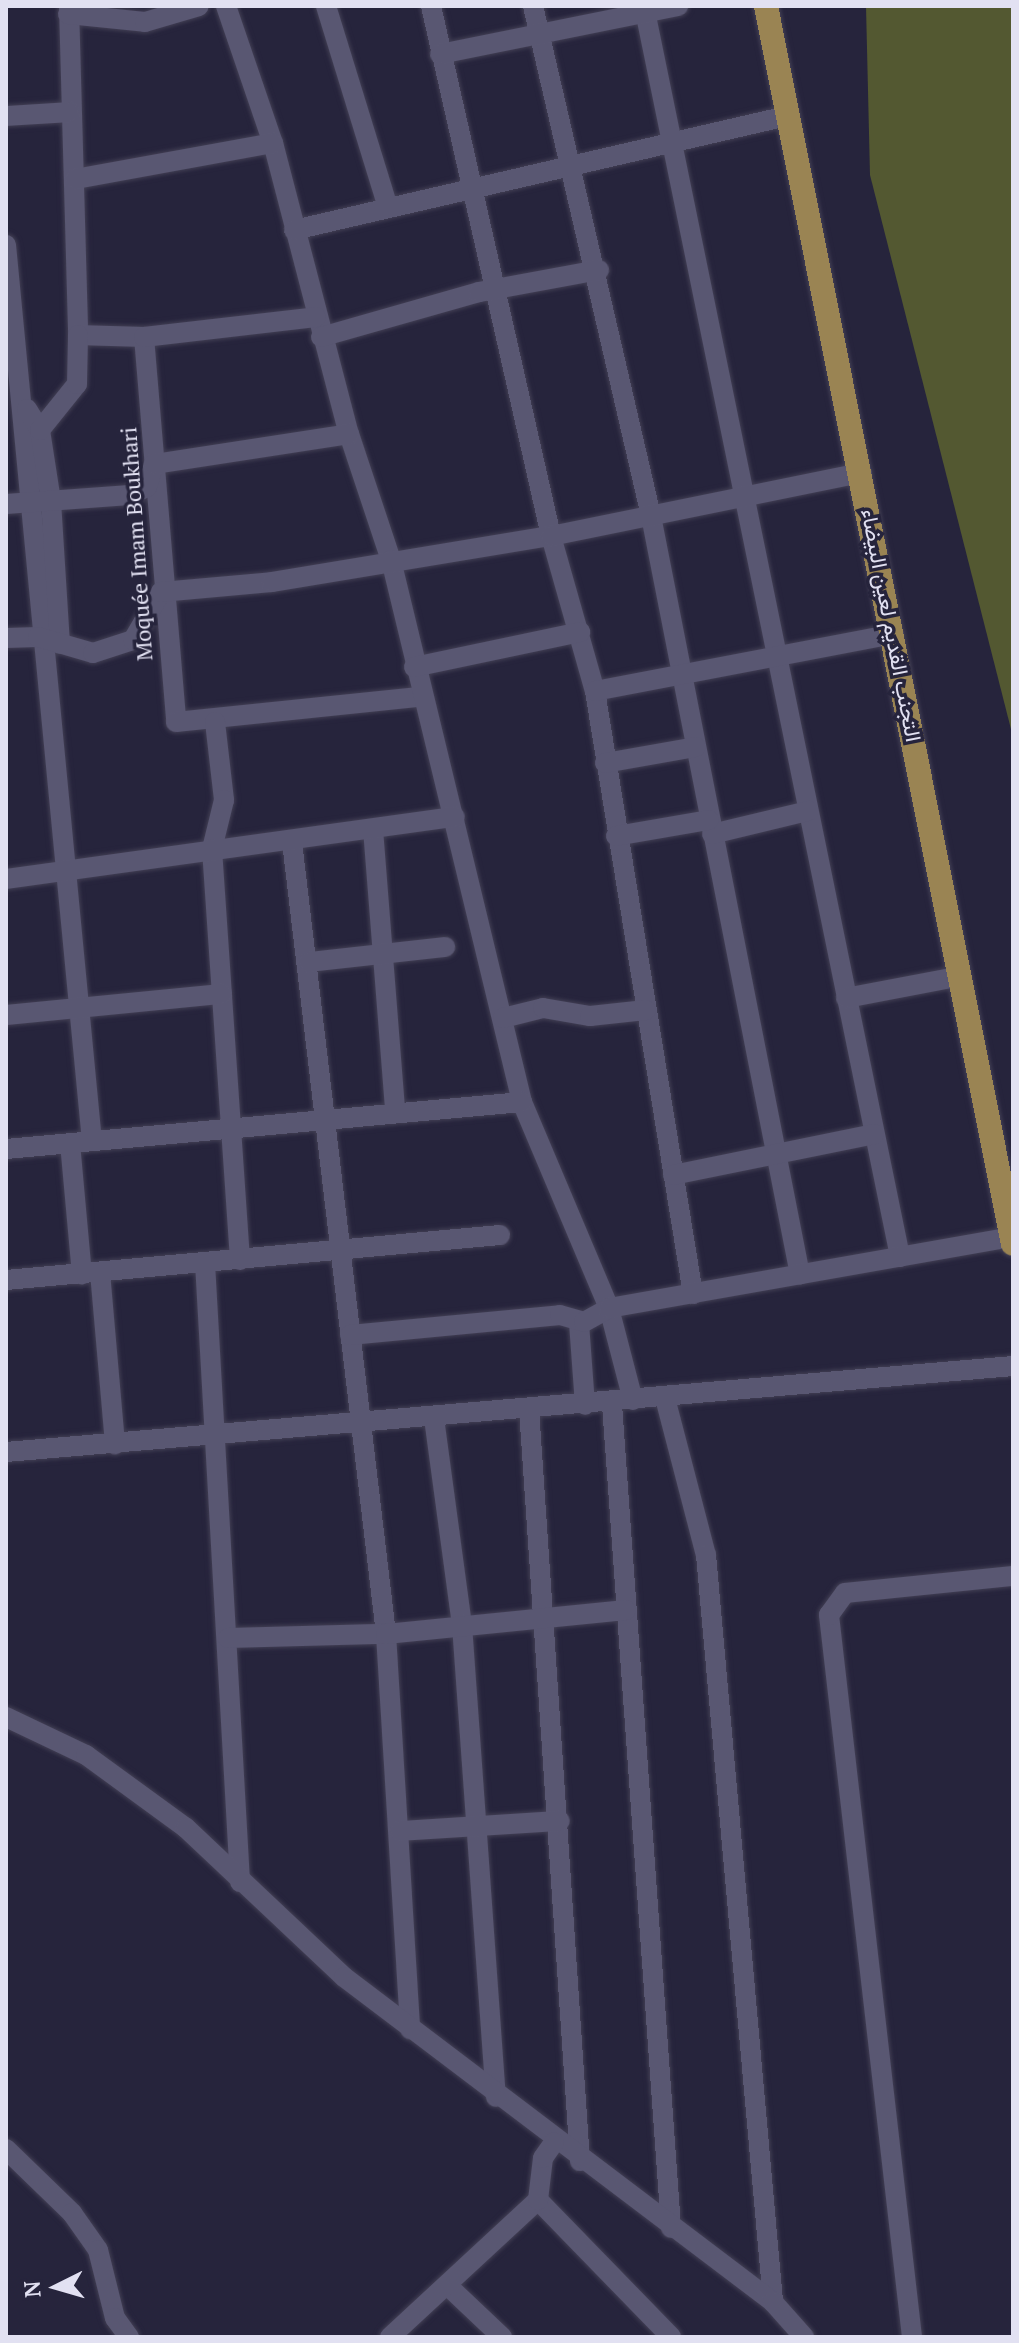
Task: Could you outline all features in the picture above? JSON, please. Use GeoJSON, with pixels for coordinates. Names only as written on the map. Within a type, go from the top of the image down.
{"type":"FeatureCollection","features":[{"type":"Feature","properties":{"kind":"main road","name":"التجنب القديم لعين البيضاء"},"geometry":{"type":"LineString","coordinates":[[766,6],[862,473],[1012,1241]]}},
{"type":"Feature","properties":{"kind":"street"},"geometry":{"type":"LineString","coordinates":[[40,430],[77,384],[69,10],[145,22],[199,6]]}},
{"type":"Feature","properties":{"kind":"street"},"geometry":{"type":"LineString","coordinates":[[226,6],[273,143],[321,337],[391,560],[419,697],[455,817],[522,1102],[609,1308],[633,1400]]}},
{"type":"Feature","properties":{"kind":"street"},"geometry":{"type":"LineString","coordinates":[[326,6],[388,207]]}},
{"type":"Feature","properties":{"kind":"street"},"geometry":{"type":"LineString","coordinates":[[431,6],[469,186],[551,536],[595,691],[616,836],[693,1294]]}},
{"type":"Feature","properties":{"kind":"street"},"geometry":{"type":"LineString","coordinates":[[533,6],[599,270],[651,516],[800,1275]]}},
{"type":"Feature","properties":{"kind":"street"},"geometry":{"type":"LineString","coordinates":[[440,54],[645,9],[678,6]]}},
{"type":"Feature","properties":{"kind":"street"},"geometry":{"type":"LineString","coordinates":[[645,9],[900,1257]]}},
{"type":"Feature","properties":{"kind":"street"},"geometry":{"type":"LineString","coordinates":[[6,116],[69,112]]}},
{"type":"Feature","properties":{"kind":"street"},"geometry":{"type":"LineString","coordinates":[[294,230],[670,139],[787,116]]}},
{"type":"Feature","properties":{"kind":"street"},"geometry":{"type":"LineString","coordinates":[[75,179],[273,143]]}},
{"type":"Feature","properties":{"kind":"street"},"geometry":{"type":"LineString","coordinates":[[6,245],[27,409],[16,503],[38,637],[81,1008],[92,1141]]}},
{"type":"Feature","properties":{"kind":"street"},"geometry":{"type":"LineString","coordinates":[[321,337],[493,289],[599,270]]}},
{"type":"Feature","properties":{"kind":"street"},"geometry":{"type":"LineString","coordinates":[[78,335],[144,337],[316,317]]}},
{"type":"Feature","properties":{"kind":"street","name":"Moquée Imam Boukhari"},"geometry":{"type":"LineString","coordinates":[[144,337],[161,592],[176,722],[215,722],[419,697]]}},
{"type":"Feature","properties":{"kind":"street"},"geometry":{"type":"LineString","coordinates":[[27,409],[40,430],[51,501],[60,644]]}},
{"type":"Feature","properties":{"kind":"street"},"geometry":{"type":"LineString","coordinates":[[16,503],[139,493],[154,464],[349,434]]}},
{"type":"Feature","properties":{"kind":"street"},"geometry":{"type":"LineString","coordinates":[[6,638],[38,637],[78,652],[121,647],[141,629],[161,592],[272,582],[551,536],[746,494],[862,473]]}},
{"type":"Feature","properties":{"kind":"street"},"geometry":{"type":"LineString","coordinates":[[414,667],[580,632]]}},
{"type":"Feature","properties":{"kind":"street"},"geometry":{"type":"LineString","coordinates":[[595,691],[894,634]]}},
{"type":"Feature","properties":{"kind":"street"},"geometry":{"type":"LineString","coordinates":[[215,722],[224,800],[212,849],[240,1260]]}},
{"type":"Feature","properties":{"kind":"street"},"geometry":{"type":"LineString","coordinates":[[605,763],[696,747]]}},
{"type":"Feature","properties":{"kind":"street"},"geometry":{"type":"LineString","coordinates":[[616,836],[711,827],[808,811]]}},
{"type":"Feature","properties":{"kind":"street"},"geometry":{"type":"LineString","coordinates":[[6,879],[66,873],[212,849],[292,842],[455,817]]}},
{"type":"Feature","properties":{"kind":"street"},"geometry":{"type":"LineString","coordinates":[[373,829],[387,953],[395,1110]]}},
{"type":"Feature","properties":{"kind":"street"},"geometry":{"type":"LineString","coordinates":[[292,842],[309,962],[386,1634],[410,2029]]}},
{"type":"Feature","properties":{"kind":"street"},"geometry":{"type":"LineString","coordinates":[[309,962],[445,947]]}},
{"type":"Feature","properties":{"kind":"street"},"geometry":{"type":"LineString","coordinates":[[846,998],[961,976]]}},
{"type":"Feature","properties":{"kind":"street"},"geometry":{"type":"LineString","coordinates":[[6,1015],[222,994]]}},
{"type":"Feature","properties":{"kind":"street"},"geometry":{"type":"LineString","coordinates":[[503,1018],[543,1008],[590,1016],[646,1010]]}},
{"type":"Feature","properties":{"kind":"street"},"geometry":{"type":"LineString","coordinates":[[6,1149],[395,1110],[522,1102]]}},
{"type":"Feature","properties":{"kind":"street"},"geometry":{"type":"LineString","coordinates":[[673,1175],[776,1151],[874,1134]]}},
{"type":"Feature","properties":{"kind":"street"},"geometry":{"type":"LineString","coordinates":[[70,1143],[115,1444]]}},
{"type":"Feature","properties":{"kind":"street"},"geometry":{"type":"LineString","coordinates":[[6,1280],[500,1235]]}},
{"type":"Feature","properties":{"kind":"street"},"geometry":{"type":"LineString","coordinates":[[350,1335],[560,1315],[579,1323],[609,1308],[900,1257],[1012,1241]]}},
{"type":"Feature","properties":{"kind":"street"},"geometry":{"type":"LineString","coordinates":[[205,1263],[240,1882]]}},
{"type":"Feature","properties":{"kind":"street"},"geometry":{"type":"LineString","coordinates":[[579,1323],[585,1405]]}},
{"type":"Feature","properties":{"kind":"street"},"geometry":{"type":"LineString","coordinates":[[6,1452],[612,1404],[1013,1366]]}},
{"type":"Feature","properties":{"kind":"street"},"geometry":{"type":"LineString","coordinates":[[665,1398],[706,1555],[773,2302]]}},
{"type":"Feature","properties":{"kind":"street"},"geometry":{"type":"LineString","coordinates":[[612,1404],[626,1610],[645,1788],[671,2228]]}},
{"type":"Feature","properties":{"kind":"street"},"geometry":{"type":"LineString","coordinates":[[529,1409],[560,1821],[580,2161]]}},
{"type":"Feature","properties":{"kind":"street"},"geometry":{"type":"LineString","coordinates":[[434,1418],[462,1625],[496,2097]]}},
{"type":"Feature","properties":{"kind":"street"},"geometry":{"type":"LineString","coordinates":[[912,2337],[829,1615],[845,1593],[1013,1576]]}},
{"type":"Feature","properties":{"kind":"street"},"geometry":{"type":"LineString","coordinates":[[228,1638],[386,1634],[545,1615],[626,1610]]}},
{"type":"Feature","properties":{"kind":"street"},"geometry":{"type":"LineString","coordinates":[[6,1717],[86,1755],[186,1828],[240,1882],[410,2029],[554,2142],[773,2302],[804,2337]]}},
{"type":"Feature","properties":{"kind":"street"},"geometry":{"type":"LineString","coordinates":[[400,1831],[560,1821]]}},
{"type":"Feature","properties":{"kind":"street"},"geometry":{"type":"LineString","coordinates":[[390,2337],[538,2200],[543,2158],[554,2142]]}},
{"type":"Feature","properties":{"kind":"street"},"geometry":{"type":"LineString","coordinates":[[6,2149],[72,2213],[98,2250],[115,2318],[129,2337]]}},
{"type":"Feature","properties":{"kind":"street"},"geometry":{"type":"LineString","coordinates":[[538,2200],[671,2337]]}},
{"type":"Feature","properties":{"kind":"street"},"geometry":{"type":"LineString","coordinates":[[447,2285],[502,2337]]}},
{"type":"Feature","properties":{"kind":"green space"},"geometry":{"type":"Polygon","coordinates":[[[866,6],[1013,6],[1013,737],[870,175],[866,6]]]}}]}
